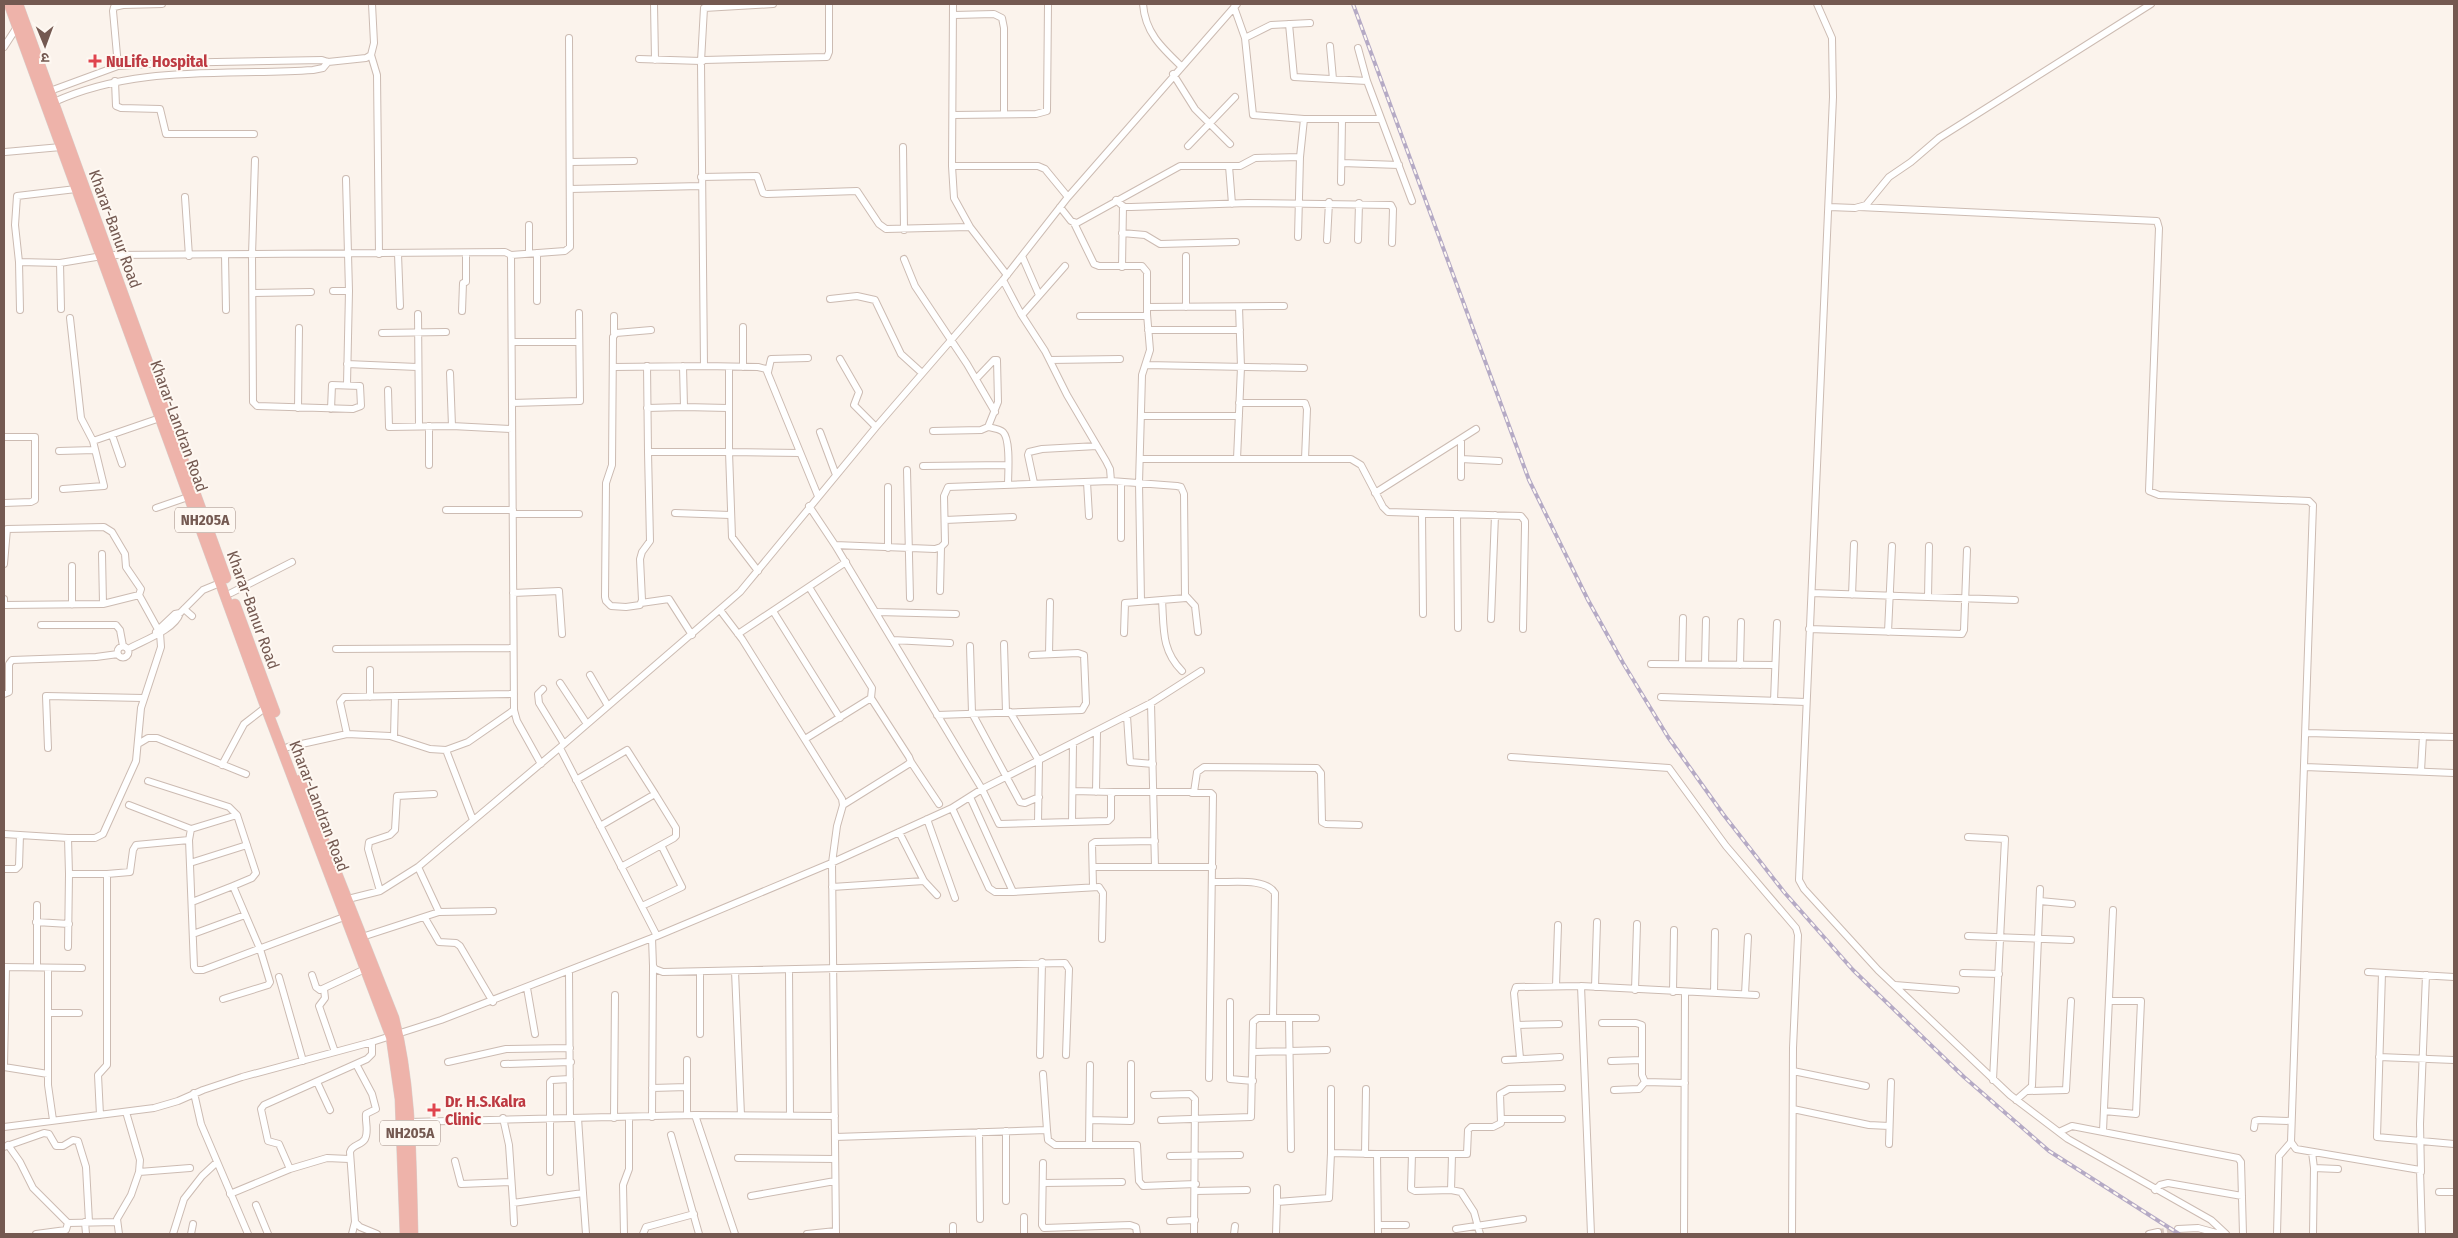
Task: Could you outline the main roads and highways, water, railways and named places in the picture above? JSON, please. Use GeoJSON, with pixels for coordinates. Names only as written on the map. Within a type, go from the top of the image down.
{"type":"FeatureCollection","features":[{"type":"Feature","properties":{"kind":"highway","name":"Kharar-Landran Road"},"geometry":{"type":"LineString","coordinates":[[9,4],[42,82],[61,148],[76,189],[105,256],[188,497],[266,707],[343,900],[344,915],[365,969],[395,1035]]}},
{"type":"Feature","properties":{"kind":"highway","name":"Kharar-Banur Road"},"geometry":{"type":"LineString","coordinates":[[18,4],[42,82],[50,91],[54,102],[105,256],[343,900],[362,937],[394,1018],[395,1035],[407,1085],[413,1234]]}},
{"type":"Feature","properties":{"kind":"highway","name":"NH205A"},"geometry":{"type":"LineString","coordinates":[[395,1035],[400,1099],[405,1234]]}},
{"type":"Feature","properties":{"kind":"tunnel"},"geometry":{"type":"LineString","coordinates":[[2158,1232],[2178,1229]]}},
{"type":"Feature","properties":{"kind":"railway"},"geometry":{"type":"LineString","coordinates":[[1353,4],[1529,480],[1588,600],[1623,663],[1668,737],[1723,814],[1784,892],[1853,970],[1964,1077],[2049,1151],[2179,1234]]}},
{"type":"Feature","properties":{"kind":"place","name":"NuLife Hospital"},"geometry":{"type":"Point","coordinates":[95,61]}},
{"type":"Feature","properties":{"kind":"place","name":"Dr. H.S.Kalra Clinic"},"geometry":{"type":"Point","coordinates":[434,1110]}}]}
